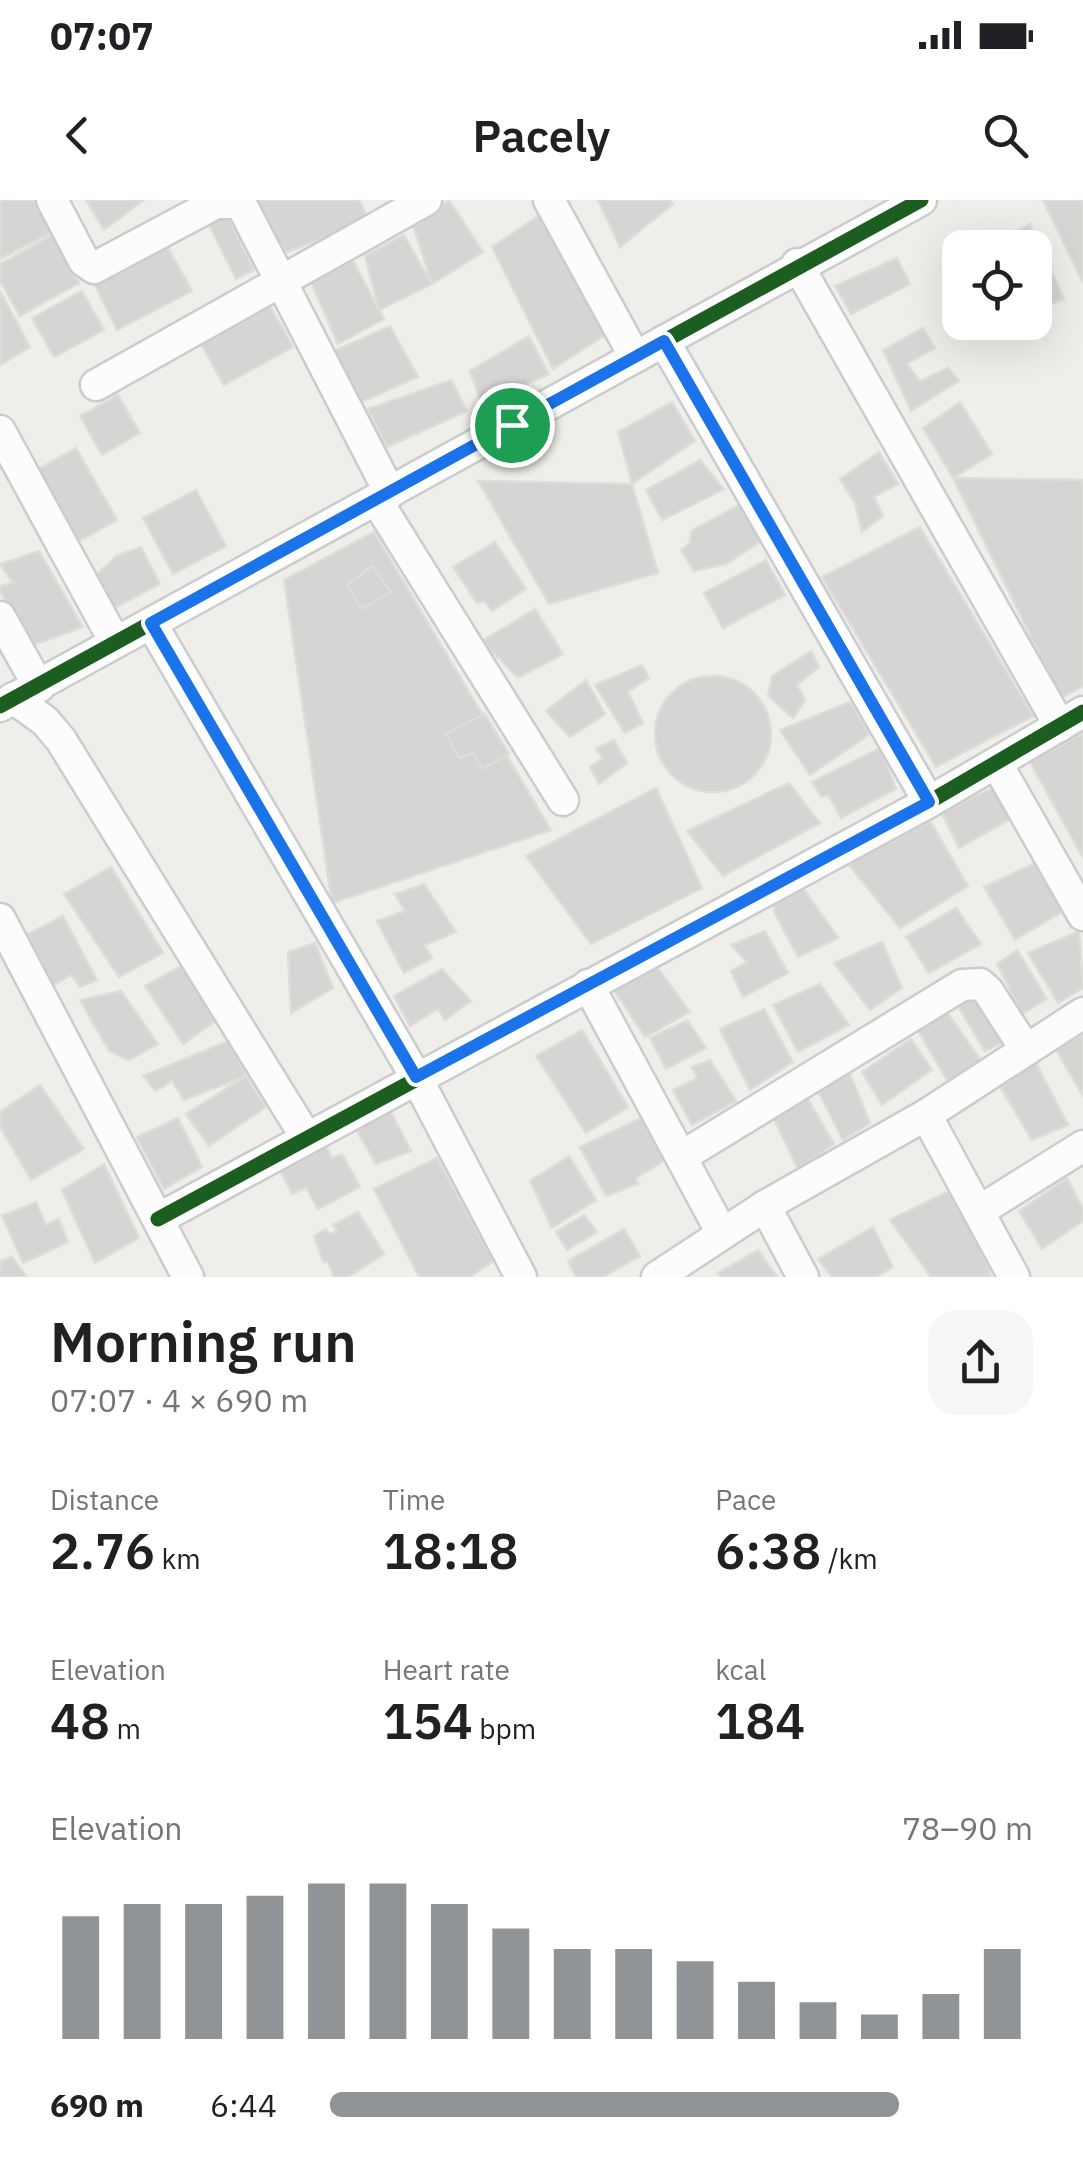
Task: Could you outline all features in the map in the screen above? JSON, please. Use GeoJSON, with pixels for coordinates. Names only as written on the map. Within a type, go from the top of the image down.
{"type":"FeatureCollection","features":[{"type":"Feature","properties":{"kind":"street"},"geometry":{"type":"LineString","coordinates":[[52,200],[84,261],[94,268],[216,204],[238,202],[282,281],[384,497],[562,800]]}},
{"type":"Feature","properties":{"kind":"street"},"geometry":{"type":"LineString","coordinates":[[96,385],[426,200]]}},
{"type":"Feature","properties":{"kind":"street"},"geometry":{"type":"LineString","coordinates":[[549,200],[634,357]]}},
{"type":"Feature","properties":{"kind":"street"},"geometry":{"type":"LineString","coordinates":[[17,697],[384,497],[797,264],[921,200]]}},
{"type":"Feature","properties":{"kind":"street"},"geometry":{"type":"LineString","coordinates":[[158,1219],[929,802],[1072,719],[797,264]]}},
{"type":"Feature","properties":{"kind":"street"},"geometry":{"type":"LineString","coordinates":[[664,341],[929,802]]}},
{"type":"Feature","properties":{"kind":"street"},"geometry":{"type":"LineString","coordinates":[[0,431],[115,642]]}},
{"type":"Feature","properties":{"kind":"street"},"geometry":{"type":"LineString","coordinates":[[0,617],[17,697],[61,740],[306,1138]]}},
{"type":"Feature","properties":{"kind":"street"},"geometry":{"type":"LineString","coordinates":[[151,623],[416,1077],[521,1277]]}},
{"type":"Feature","properties":{"kind":"street"},"geometry":{"type":"LineString","coordinates":[[997,764],[1083,915]]}},
{"type":"Feature","properties":{"kind":"street"},"geometry":{"type":"LineString","coordinates":[[0,918],[188,1277]]}},
{"type":"Feature","properties":{"kind":"street"},"geometry":{"type":"LineString","coordinates":[[681,1157],[970,982],[988,992],[1026,1050]]}},
{"type":"Feature","properties":{"kind":"street"},"geometry":{"type":"LineString","coordinates":[[588,985],[722,1233]]}},
{"type":"Feature","properties":{"kind":"street"},"geometry":{"type":"LineString","coordinates":[[672,1273],[722,1233],[926,1115],[1083,1013]]}},
{"type":"Feature","properties":{"kind":"street"},"geometry":{"type":"LineString","coordinates":[[926,1115],[1014,1277]]}},
{"type":"Feature","properties":{"kind":"street"},"geometry":{"type":"LineString","coordinates":[[980,1210],[1083,1146]]}},
{"type":"Feature","properties":{"kind":"street"},"geometry":{"type":"LineString","coordinates":[[765,1206],[803,1277]]}},
{"type":"Feature","properties":{"kind":"building"},"geometry":{"type":"Polygon","coordinates":[[[0,200],[32,200],[52,232],[0,259],[0,200]]]}},
{"type":"Feature","properties":{"kind":"building"},"geometry":{"type":"Polygon","coordinates":[[[86,200],[144,200],[104,230],[86,200]]]}},
{"type":"Feature","properties":{"kind":"building"},"geometry":{"type":"Polygon","coordinates":[[[252,200],[359,200],[369,221],[282,254],[252,200]]]}},
{"type":"Feature","properties":{"kind":"building"},"geometry":{"type":"Polygon","coordinates":[[[449,200],[483,252],[432,284],[414,228],[449,200]]]}},
{"type":"Feature","properties":{"kind":"building"},"geometry":{"type":"Polygon","coordinates":[[[598,200],[670,200],[673,204],[620,247],[598,200]]]}},
{"type":"Feature","properties":{"kind":"building"},"geometry":{"type":"Polygon","coordinates":[[[1043,200],[1083,200],[1083,283],[1043,200]]]}},
{"type":"Feature","properties":{"kind":"building"},"geometry":{"type":"Polygon","coordinates":[[[225,212],[254,270],[236,279],[207,221],[225,212]]]}},
{"type":"Feature","properties":{"kind":"building"},"geometry":{"type":"Polygon","coordinates":[[[541,214],[605,335],[553,369],[492,247],[541,214]]]}},
{"type":"Feature","properties":{"kind":"building"},"geometry":{"type":"Polygon","coordinates":[[[52,235],[79,283],[20,316],[0,281],[0,264],[52,235]]]}},
{"type":"Feature","properties":{"kind":"building"},"geometry":{"type":"Polygon","coordinates":[[[404,235],[432,284],[379,310],[365,256],[404,235]]]}},
{"type":"Feature","properties":{"kind":"building"},"geometry":{"type":"Polygon","coordinates":[[[164,240],[192,291],[117,330],[93,281],[164,240]]]}},
{"type":"Feature","properties":{"kind":"building"},"geometry":{"type":"Polygon","coordinates":[[[897,258],[910,284],[851,314],[835,286],[897,258]]]}},
{"type":"Feature","properties":{"kind":"building"},"geometry":{"type":"Polygon","coordinates":[[[353,261],[384,319],[338,344],[311,282],[353,261]]]}},
{"type":"Feature","properties":{"kind":"building"},"geometry":{"type":"Polygon","coordinates":[[[1052,273],[1064,299],[1052,304],[1052,273]]]}},
{"type":"Feature","properties":{"kind":"building"},"geometry":{"type":"Polygon","coordinates":[[[0,291],[30,347],[0,365],[0,291]]]}},
{"type":"Feature","properties":{"kind":"building"},"geometry":{"type":"Polygon","coordinates":[[[82,291],[104,330],[54,357],[32,318],[82,291]]]}},
{"type":"Feature","properties":{"kind":"building"},"geometry":{"type":"Polygon","coordinates":[[[266,299],[293,347],[224,385],[197,337],[266,299]]]}},
{"type":"Feature","properties":{"kind":"building"},"geometry":{"type":"Polygon","coordinates":[[[390,326],[418,377],[357,404],[329,353],[390,326]]]}},
{"type":"Feature","properties":{"kind":"building"},"geometry":{"type":"Polygon","coordinates":[[[923,328],[935,348],[907,364],[920,381],[948,368],[959,381],[911,411],[883,350],[923,328]]]}},
{"type":"Feature","properties":{"kind":"building"},"geometry":{"type":"Polygon","coordinates":[[[529,336],[549,374],[482,405],[470,371],[529,336]]]}},
{"type":"Feature","properties":{"kind":"building"},"geometry":{"type":"Polygon","coordinates":[[[451,380],[467,411],[387,447],[368,409],[451,380]]]}},
{"type":"Feature","properties":{"kind":"building"},"geometry":{"type":"Polygon","coordinates":[[[118,395],[140,433],[102,455],[80,416],[118,395]]]}},
{"type":"Feature","properties":{"kind":"building"},"geometry":{"type":"Polygon","coordinates":[[[672,402],[695,441],[632,484],[618,432],[672,402]]]}},
{"type":"Feature","properties":{"kind":"building"},"geometry":{"type":"Polygon","coordinates":[[[960,402],[992,454],[953,478],[923,428],[960,402]]]}},
{"type":"Feature","properties":{"kind":"building"},"geometry":{"type":"Polygon","coordinates":[[[76,448],[117,520],[76,543],[35,471],[76,448]]]}},
{"type":"Feature","properties":{"kind":"building"},"geometry":{"type":"Polygon","coordinates":[[[879,452],[898,484],[874,497],[883,516],[862,532],[855,503],[840,479],[879,452]]]}},
{"type":"Feature","properties":{"kind":"building"},"geometry":{"type":"Polygon","coordinates":[[[700,460],[724,489],[662,520],[646,490],[700,460]]]}},
{"type":"Feature","properties":{"kind":"building"},"geometry":{"type":"Polygon","coordinates":[[[953,478],[1083,480],[1083,686],[1061,698],[953,478]]]}},
{"type":"Feature","properties":{"kind":"building"},"geometry":{"type":"Polygon","coordinates":[[[478,481],[632,484],[658,573],[549,604],[478,481]]]}},
{"type":"Feature","properties":{"kind":"building"},"geometry":{"type":"Polygon","coordinates":[[[196,490],[226,546],[173,574],[143,518],[196,490]]]}},
{"type":"Feature","properties":{"kind":"building"},"geometry":{"type":"Polygon","coordinates":[[[743,503],[763,540],[726,564],[694,571],[681,550],[690,543],[691,531],[743,503]]]}},
{"type":"Feature","properties":{"kind":"building"},"geometry":{"type":"Polygon","coordinates":[[[920,527],[1033,716],[936,767],[822,577],[920,527]]]}},
{"type":"Feature","properties":{"kind":"building"},"geometry":{"type":"Polygon","coordinates":[[[374,532],[551,830],[332,903],[284,580],[374,532]]]}},
{"type":"Feature","properties":{"kind":"building"},"geometry":{"type":"Polygon","coordinates":[[[495,542],[526,589],[492,611],[484,601],[477,603],[453,567],[495,542]]]}},
{"type":"Feature","properties":{"kind":"building"},"geometry":{"type":"Polygon","coordinates":[[[141,547],[160,584],[107,612],[89,582],[116,556],[141,547]]]}},
{"type":"Feature","properties":{"kind":"building"},"geometry":{"type":"Polygon","coordinates":[[[39,551],[83,627],[28,647],[0,591],[0,586],[13,583],[0,564],[39,551]]]}},
{"type":"Feature","properties":{"kind":"building"},"geometry":{"type":"Polygon","coordinates":[[[766,560],[785,595],[723,628],[704,593],[766,560]]]}},
{"type":"Feature","properties":{"kind":"building"},"geometry":{"type":"Polygon","coordinates":[[[372,566],[391,592],[362,609],[347,585],[372,566]]]}},
{"type":"Feature","properties":{"kind":"building"},"geometry":{"type":"Polygon","coordinates":[[[535,609],[563,654],[518,678],[482,641],[535,609]]]}},
{"type":"Feature","properties":{"kind":"building"},"geometry":{"type":"Polygon","coordinates":[[[811,651],[819,667],[797,685],[805,700],[793,718],[768,696],[772,676],[811,651]]]}},
{"type":"Feature","properties":{"kind":"building"},"geometry":{"type":"Polygon","coordinates":[[[642,665],[649,678],[628,692],[643,723],[625,733],[595,685],[642,665]]]}},
{"type":"Feature","properties":{"kind":"building"},"geometry":{"type":"Polygon","coordinates":[[[713,676],[735,681],[754,693],[766,712],[771,734],[766,756],[754,775],[735,787],[713,792],[691,787],[672,775],[660,756],[655,734],[660,712],[672,693],[691,681],[713,676]]]}},
{"type":"Feature","properties":{"kind":"building"},"geometry":{"type":"Polygon","coordinates":[[[586,680],[605,714],[570,737],[546,711],[586,680]]]}},
{"type":"Feature","properties":{"kind":"building"},"geometry":{"type":"Polygon","coordinates":[[[850,702],[870,734],[810,775],[780,730],[850,702]]]}},
{"type":"Feature","properties":{"kind":"building"},"geometry":{"type":"Polygon","coordinates":[[[485,714],[509,754],[482,769],[473,753],[459,758],[446,734],[485,714]]]}},
{"type":"Feature","properties":{"kind":"building"},"geometry":{"type":"Polygon","coordinates":[[[1083,733],[1083,858],[1030,762],[1083,733]]]}},
{"type":"Feature","properties":{"kind":"building"},"geometry":{"type":"Polygon","coordinates":[[[614,740],[627,763],[599,784],[590,767],[603,758],[596,749],[614,740]]]}},
{"type":"Feature","properties":{"kind":"building"},"geometry":{"type":"Polygon","coordinates":[[[880,748],[896,789],[841,818],[828,795],[821,797],[812,782],[880,748]]]}},
{"type":"Feature","properties":{"kind":"building"},"geometry":{"type":"Polygon","coordinates":[[[789,783],[820,823],[723,876],[687,831],[789,783]]]}},
{"type":"Feature","properties":{"kind":"building"},"geometry":{"type":"Polygon","coordinates":[[[998,786],[1016,816],[959,848],[941,811],[998,786]]]}},
{"type":"Feature","properties":{"kind":"building"},"geometry":{"type":"Polygon","coordinates":[[[656,788],[702,888],[591,944],[526,856],[656,788]]]}},
{"type":"Feature","properties":{"kind":"building"},"geometry":{"type":"Polygon","coordinates":[[[930,821],[968,886],[900,928],[848,864],[930,821]]]}},
{"type":"Feature","properties":{"kind":"building"},"geometry":{"type":"Polygon","coordinates":[[[1035,863],[1065,910],[1015,940],[984,887],[1035,863]]]}},
{"type":"Feature","properties":{"kind":"building"},"geometry":{"type":"Polygon","coordinates":[[[111,867],[163,953],[119,977],[64,894],[111,867]]]}},
{"type":"Feature","properties":{"kind":"building"},"geometry":{"type":"Polygon","coordinates":[[[799,882],[838,938],[798,957],[775,914],[774,900],[799,882]]]}},
{"type":"Feature","properties":{"kind":"building"},"geometry":{"type":"Polygon","coordinates":[[[424,884],[456,932],[425,945],[432,958],[404,973],[377,921],[405,911],[395,894],[424,884]]]}},
{"type":"Feature","properties":{"kind":"building"},"geometry":{"type":"Polygon","coordinates":[[[956,908],[981,944],[929,973],[906,937],[956,908]]]}},
{"type":"Feature","properties":{"kind":"building"},"geometry":{"type":"Polygon","coordinates":[[[63,916],[97,980],[80,987],[71,975],[52,986],[28,934],[63,916]]]}},
{"type":"Feature","properties":{"kind":"building"},"geometry":{"type":"Polygon","coordinates":[[[765,931],[788,973],[743,997],[731,971],[747,962],[731,945],[765,931]]]}},
{"type":"Feature","properties":{"kind":"building"},"geometry":{"type":"Polygon","coordinates":[[[1079,931],[1083,988],[1058,1003],[1028,953],[1079,931]]]}},
{"type":"Feature","properties":{"kind":"building"},"geometry":{"type":"Polygon","coordinates":[[[882,942],[902,988],[870,1010],[834,963],[882,942]]]}},
{"type":"Feature","properties":{"kind":"building"},"geometry":{"type":"Polygon","coordinates":[[[315,943],[333,988],[291,1013],[288,952],[315,943]]]}},
{"type":"Feature","properties":{"kind":"building"},"geometry":{"type":"Polygon","coordinates":[[[1017,950],[1047,999],[1022,1014],[997,964],[1017,950]]]}},
{"type":"Feature","properties":{"kind":"building"},"geometry":{"type":"Polygon","coordinates":[[[652,960],[690,1012],[645,1037],[608,981],[652,960]]]}},
{"type":"Feature","properties":{"kind":"building"},"geometry":{"type":"Polygon","coordinates":[[[187,963],[217,1020],[183,1044],[145,986],[187,963]]]}},
{"type":"Feature","properties":{"kind":"building"},"geometry":{"type":"Polygon","coordinates":[[[442,969],[471,1001],[445,1020],[438,1009],[410,1026],[394,996],[442,969]]]}},
{"type":"Feature","properties":{"kind":"building"},"geometry":{"type":"Polygon","coordinates":[[[820,984],[849,1025],[798,1052],[773,1005],[820,984]]]}},
{"type":"Feature","properties":{"kind":"building"},"geometry":{"type":"Polygon","coordinates":[[[121,991],[158,1044],[129,1060],[109,1051],[80,1000],[121,991]]]}},
{"type":"Feature","properties":{"kind":"building"},"geometry":{"type":"Polygon","coordinates":[[[986,991],[1008,1039],[985,1051],[958,1006],[986,991]]]}},
{"type":"Feature","properties":{"kind":"building"},"geometry":{"type":"Polygon","coordinates":[[[764,1009],[793,1062],[750,1090],[720,1029],[764,1009]]]}},
{"type":"Feature","properties":{"kind":"building"},"geometry":{"type":"Polygon","coordinates":[[[947,1012],[982,1062],[947,1080],[918,1031],[947,1012]]]}},
{"type":"Feature","properties":{"kind":"building"},"geometry":{"type":"Polygon","coordinates":[[[687,1020],[706,1048],[666,1069],[650,1038],[687,1020]]]}},
{"type":"Feature","properties":{"kind":"building"},"geometry":{"type":"Polygon","coordinates":[[[582,1030],[628,1107],[586,1133],[536,1056],[582,1030]]]}},
{"type":"Feature","properties":{"kind":"building"},"geometry":{"type":"Polygon","coordinates":[[[1083,1034],[1083,1096],[1055,1048],[1083,1034]]]}},
{"type":"Feature","properties":{"kind":"building"},"geometry":{"type":"Polygon","coordinates":[[[911,1039],[932,1070],[882,1105],[862,1072],[911,1039]]]}},
{"type":"Feature","properties":{"kind":"building"},"geometry":{"type":"Polygon","coordinates":[[[230,1040],[246,1076],[184,1100],[172,1081],[156,1091],[143,1076],[230,1040]]]}},
{"type":"Feature","properties":{"kind":"building"},"geometry":{"type":"Polygon","coordinates":[[[1034,1059],[1068,1125],[1032,1140],[1001,1088],[1034,1059]]]}},
{"type":"Feature","properties":{"kind":"building"},"geometry":{"type":"Polygon","coordinates":[[[710,1060],[736,1101],[692,1125],[673,1090],[697,1078],[692,1067],[710,1060]]]}},
{"type":"Feature","properties":{"kind":"building"},"geometry":{"type":"Polygon","coordinates":[[[848,1069],[870,1123],[843,1140],[816,1087],[848,1069]]]}},
{"type":"Feature","properties":{"kind":"building"},"geometry":{"type":"Polygon","coordinates":[[[246,1076],[266,1107],[209,1146],[186,1114],[246,1076]]]}},
{"type":"Feature","properties":{"kind":"building"},"geometry":{"type":"Polygon","coordinates":[[[40,1085],[84,1149],[31,1180],[0,1127],[0,1112],[40,1085]]]}},
{"type":"Feature","properties":{"kind":"building"},"geometry":{"type":"Polygon","coordinates":[[[806,1096],[834,1144],[798,1169],[774,1119],[806,1096]]]}},
{"type":"Feature","properties":{"kind":"building"},"geometry":{"type":"Polygon","coordinates":[[[390,1110],[411,1151],[376,1164],[354,1126],[390,1110]]]}},
{"type":"Feature","properties":{"kind":"building"},"geometry":{"type":"Polygon","coordinates":[[[178,1118],[202,1167],[164,1189],[137,1137],[178,1118]]]}},
{"type":"Feature","properties":{"kind":"building"},"geometry":{"type":"Polygon","coordinates":[[[641,1118],[664,1161],[636,1178],[638,1184],[606,1196],[580,1147],[641,1118]]]}},
{"type":"Feature","properties":{"kind":"building"},"geometry":{"type":"Polygon","coordinates":[[[324,1142],[332,1158],[342,1154],[360,1187],[318,1209],[306,1188],[292,1194],[280,1170],[299,1161],[298,1154],[324,1142]]]}},
{"type":"Feature","properties":{"kind":"building"},"geometry":{"type":"Polygon","coordinates":[[[569,1156],[596,1200],[552,1228],[530,1181],[569,1156]]]}},
{"type":"Feature","properties":{"kind":"building"},"geometry":{"type":"Polygon","coordinates":[[[437,1158],[493,1261],[470,1277],[419,1277],[374,1189],[437,1158]]]}},
{"type":"Feature","properties":{"kind":"building"},"geometry":{"type":"Polygon","coordinates":[[[104,1164],[139,1238],[95,1263],[62,1190],[104,1164]]]}},
{"type":"Feature","properties":{"kind":"building"},"geometry":{"type":"Polygon","coordinates":[[[1067,1178],[1083,1209],[1083,1221],[1042,1249],[1019,1211],[1067,1178]]]}},
{"type":"Feature","properties":{"kind":"building"},"geometry":{"type":"Polygon","coordinates":[[[963,1184],[991,1277],[931,1277],[890,1220],[963,1184]]]}},
{"type":"Feature","properties":{"kind":"building"},"geometry":{"type":"Polygon","coordinates":[[[36,1202],[46,1225],[59,1219],[68,1242],[23,1263],[2,1216],[36,1202]]]}},
{"type":"Feature","properties":{"kind":"building"},"geometry":{"type":"Polygon","coordinates":[[[358,1212],[384,1254],[348,1277],[334,1277],[328,1262],[323,1262],[314,1236],[326,1229],[329,1234],[337,1231],[333,1225],[358,1212]]]}},
{"type":"Feature","properties":{"kind":"building"},"geometry":{"type":"Polygon","coordinates":[[[584,1215],[597,1232],[567,1250],[556,1232],[584,1215]]]}},
{"type":"Feature","properties":{"kind":"building"},"geometry":{"type":"Polygon","coordinates":[[[873,1227],[893,1267],[876,1277],[832,1277],[818,1259],[873,1227]]]}},
{"type":"Feature","properties":{"kind":"building"},"geometry":{"type":"Polygon","coordinates":[[[624,1229],[640,1256],[603,1277],[576,1277],[568,1261],[624,1229]]]}},
{"type":"Feature","properties":{"kind":"building"},"geometry":{"type":"Polygon","coordinates":[[[758,1250],[777,1277],[721,1277],[718,1273],[758,1250]]]}},
{"type":"Feature","properties":{"kind":"building"},"geometry":{"type":"Polygon","coordinates":[[[12,1257],[27,1277],[0,1277],[0,1261],[12,1257]]]}},
{"type":"Feature","properties":{"kind":"cycle path"},"geometry":{"type":"LineString","coordinates":[[0,706],[921,200]]}},
{"type":"Feature","properties":{"kind":"cycle path"},"geometry":{"type":"LineString","coordinates":[[158,1219],[929,802],[1083,712]]}},
{"type":"Feature","properties":{"kind":"route"},"geometry":{"type":"LineString","coordinates":[[664,341],[929,802],[416,1077],[151,623],[512,425],[664,341]]}}]}
